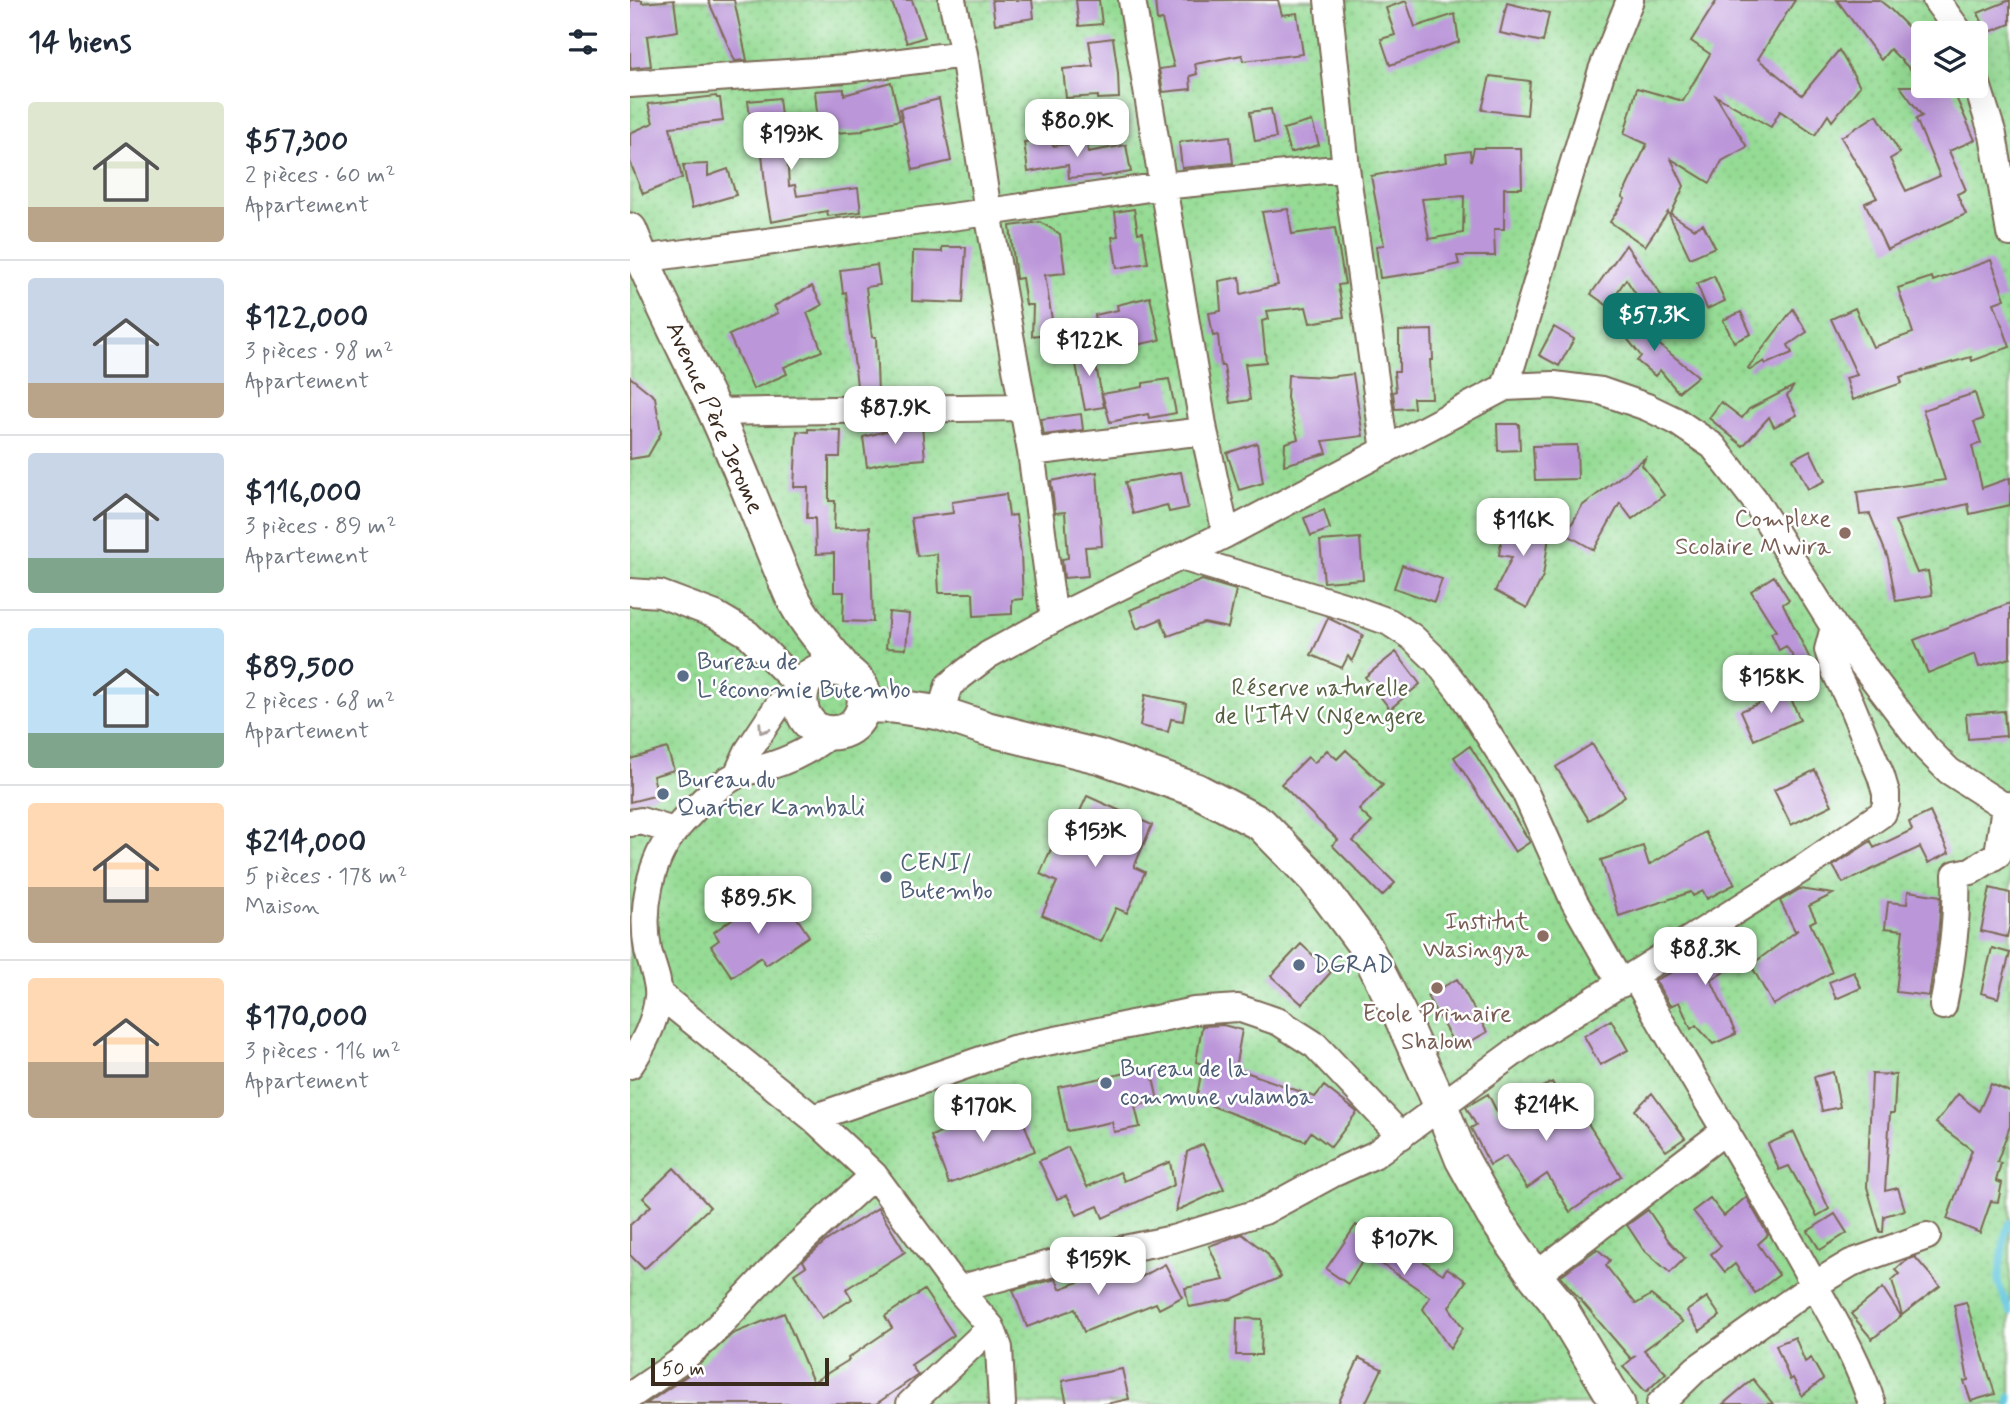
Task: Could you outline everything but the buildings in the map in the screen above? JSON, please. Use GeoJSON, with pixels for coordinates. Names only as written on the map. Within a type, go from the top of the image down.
{"type":"FeatureCollection","features":[{"type":"Feature","properties":{"kind":"street"},"geometry":{"type":"LineString","coordinates":[[952,0],[964,54],[988,212],[1031,452],[1054,619]]}},
{"type":"Feature","properties":{"kind":"street"},"geometry":{"type":"LineString","coordinates":[[1132,0],[1204,432],[1226,534]]}},
{"type":"Feature","properties":{"kind":"street"},"geometry":{"type":"LineString","coordinates":[[1328,0],[1346,168],[1385,451]]}},
{"type":"Feature","properties":{"kind":"street"},"geometry":{"type":"LineString","coordinates":[[1505,387],[1602,70],[1630,0]]}},
{"type":"Feature","properties":{"kind":"street"},"geometry":{"type":"LineString","coordinates":[[1936,0],[1951,21]]}},
{"type":"Feature","properties":{"kind":"street"},"geometry":{"type":"LineString","coordinates":[[630,84],[846,69],[964,54]]}},
{"type":"Feature","properties":{"kind":"street"},"geometry":{"type":"LineString","coordinates":[[1984,98],[2001,132],[2010,233]]}},
{"type":"Feature","properties":{"kind":"street"},"geometry":{"type":"LineString","coordinates":[[636,245],[988,212],[1162,186],[1346,168]]}},
{"type":"Feature","properties":{"kind":"street","name":"Avenue Père Jerome"},"geometry":{"type":"LineString","coordinates":[[636,245],[714,412],[796,607]]}},
{"type":"Feature","properties":{"kind":"street"},"geometry":{"type":"LineString","coordinates":[[940,713],[949,685],[988,654],[1226,534],[1505,387],[1554,385],[1601,391],[1647,407],[1676,421],[1713,446],[1754,499],[1834,627],[1926,748],[1949,771],[2007,806],[1998,854],[1971,871],[1956,874],[1957,899],[1952,962],[1943,1006]]}},
{"type":"Feature","properties":{"kind":"street"},"geometry":{"type":"LineString","coordinates":[[714,412],[1022,407]]}},
{"type":"Feature","properties":{"kind":"street"},"geometry":{"type":"LineString","coordinates":[[1031,452],[1204,432]]}},
{"type":"Feature","properties":{"kind":"street"},"geometry":{"type":"LineString","coordinates":[[1181,557],[1389,622],[1412,637],[1436,660],[1462,694],[1524,790],[1574,901],[1726,1130],[1864,1378],[1872,1404]]}},
{"type":"Feature","properties":{"kind":"street"},"geometry":{"type":"LineString","coordinates":[[630,592],[660,594],[716,615],[748,634],[802,689]]}},
{"type":"Feature","properties":{"kind":"street"},"geometry":{"type":"LineString","coordinates":[[630,1065],[647,1036],[659,994],[648,948],[644,913],[661,854],[674,831],[711,794],[737,775],[770,766],[813,748],[831,733],[856,723],[864,706],[861,685],[846,671],[796,607]]}},
{"type":"Feature","properties":{"kind":"street"},"geometry":{"type":"LineString","coordinates":[[796,607],[802,712],[806,720],[821,731],[831,733]]}},
{"type":"Feature","properties":{"kind":"street"},"geometry":{"type":"LineString","coordinates":[[958,1289],[1046,1265],[1173,1239],[1264,1211],[1332,1174],[1374,1155],[1440,1104],[1492,1070],[1535,1037],[1805,867],[1883,813],[1886,804],[1881,776],[1828,650],[1834,627]]}},
{"type":"Feature","properties":{"kind":"street"},"geometry":{"type":"LineString","coordinates":[[737,775],[748,751],[778,706],[802,689],[818,671],[836,668],[846,671]]}},
{"type":"Feature","properties":{"kind":"street"},"geometry":{"type":"LineString","coordinates":[[864,706],[894,706],[940,713],[988,729],[1101,757],[1196,790],[1261,824],[1315,879],[1365,946],[1399,1013],[1462,1159],[1493,1215],[1558,1304],[1618,1404]]}},
{"type":"Feature","properties":{"kind":"street"},"geometry":{"type":"LineString","coordinates":[[630,823],[641,821],[674,831]]}},
{"type":"Feature","properties":{"kind":"street"},"geometry":{"type":"LineString","coordinates":[[659,994],[813,1118],[874,1175],[958,1289],[991,1327],[999,1348],[1002,1404]]}},
{"type":"Feature","properties":{"kind":"street"},"geometry":{"type":"LineString","coordinates":[[813,1118],[1013,1049],[1194,1012],[1238,1008],[1279,1022],[1315,1045],[1401,1136]]}},
{"type":"Feature","properties":{"kind":"street"},"geometry":{"type":"LineString","coordinates":[[1535,1276],[1726,1130]]}},
{"type":"Feature","properties":{"kind":"street"},"geometry":{"type":"LineString","coordinates":[[630,1396],[678,1363],[706,1339],[787,1254],[874,1175]]}},
{"type":"Feature","properties":{"kind":"street"},"geometry":{"type":"LineString","coordinates":[[1660,1404],[1696,1369],[1814,1285],[1851,1262],[1927,1236]]}},
{"type":"Feature","properties":{"kind":"street"},"geometry":{"type":"LineString","coordinates":[[910,1404],[991,1327]]}},
{"type":"Feature","properties":{"kind":"green space","name":"Réserve naturelle de l'ITAV (Ngengere"},"geometry":{"type":"Polygon","coordinates":[[[630,0],[2010,0],[2010,1404],[630,1404],[630,0]]]}},
{"type":"Feature","properties":{"kind":"waterway"},"geometry":{"type":"LineString","coordinates":[[2010,1223],[2005,1234],[1998,1282],[2010,1312]]}},
{"type":"Feature","properties":{"kind":"waterway"},"geometry":{"type":"LineString","coordinates":[[2009,1404],[2010,1396]]}},
{"type":"Feature","properties":{"kind":"place","name":"Complexe Scolaire Mwira"},"geometry":{"type":"Point","coordinates":[1845,533]}},
{"type":"Feature","properties":{"kind":"place","name":"Bureau de L'économie Butembo"},"geometry":{"type":"Point","coordinates":[683,676]}},
{"type":"Feature","properties":{"kind":"place","name":"Bureau du Quartier Kambali"},"geometry":{"type":"Point","coordinates":[663,794]}},
{"type":"Feature","properties":{"kind":"place","name":"CENI/ Butembo"},"geometry":{"type":"Point","coordinates":[886,877]}},
{"type":"Feature","properties":{"kind":"place","name":"Institut Wasingya"},"geometry":{"type":"Point","coordinates":[1543,936]}},
{"type":"Feature","properties":{"kind":"place","name":"DGRAD"},"geometry":{"type":"Point","coordinates":[1299,965]}},
{"type":"Feature","properties":{"kind":"place","name":"Ecole Primaire Shalom"},"geometry":{"type":"Point","coordinates":[1437,988]}},
{"type":"Feature","properties":{"kind":"place","name":"Bureau de la commune vulamba"},"geometry":{"type":"Point","coordinates":[1106,1083]}}]}
